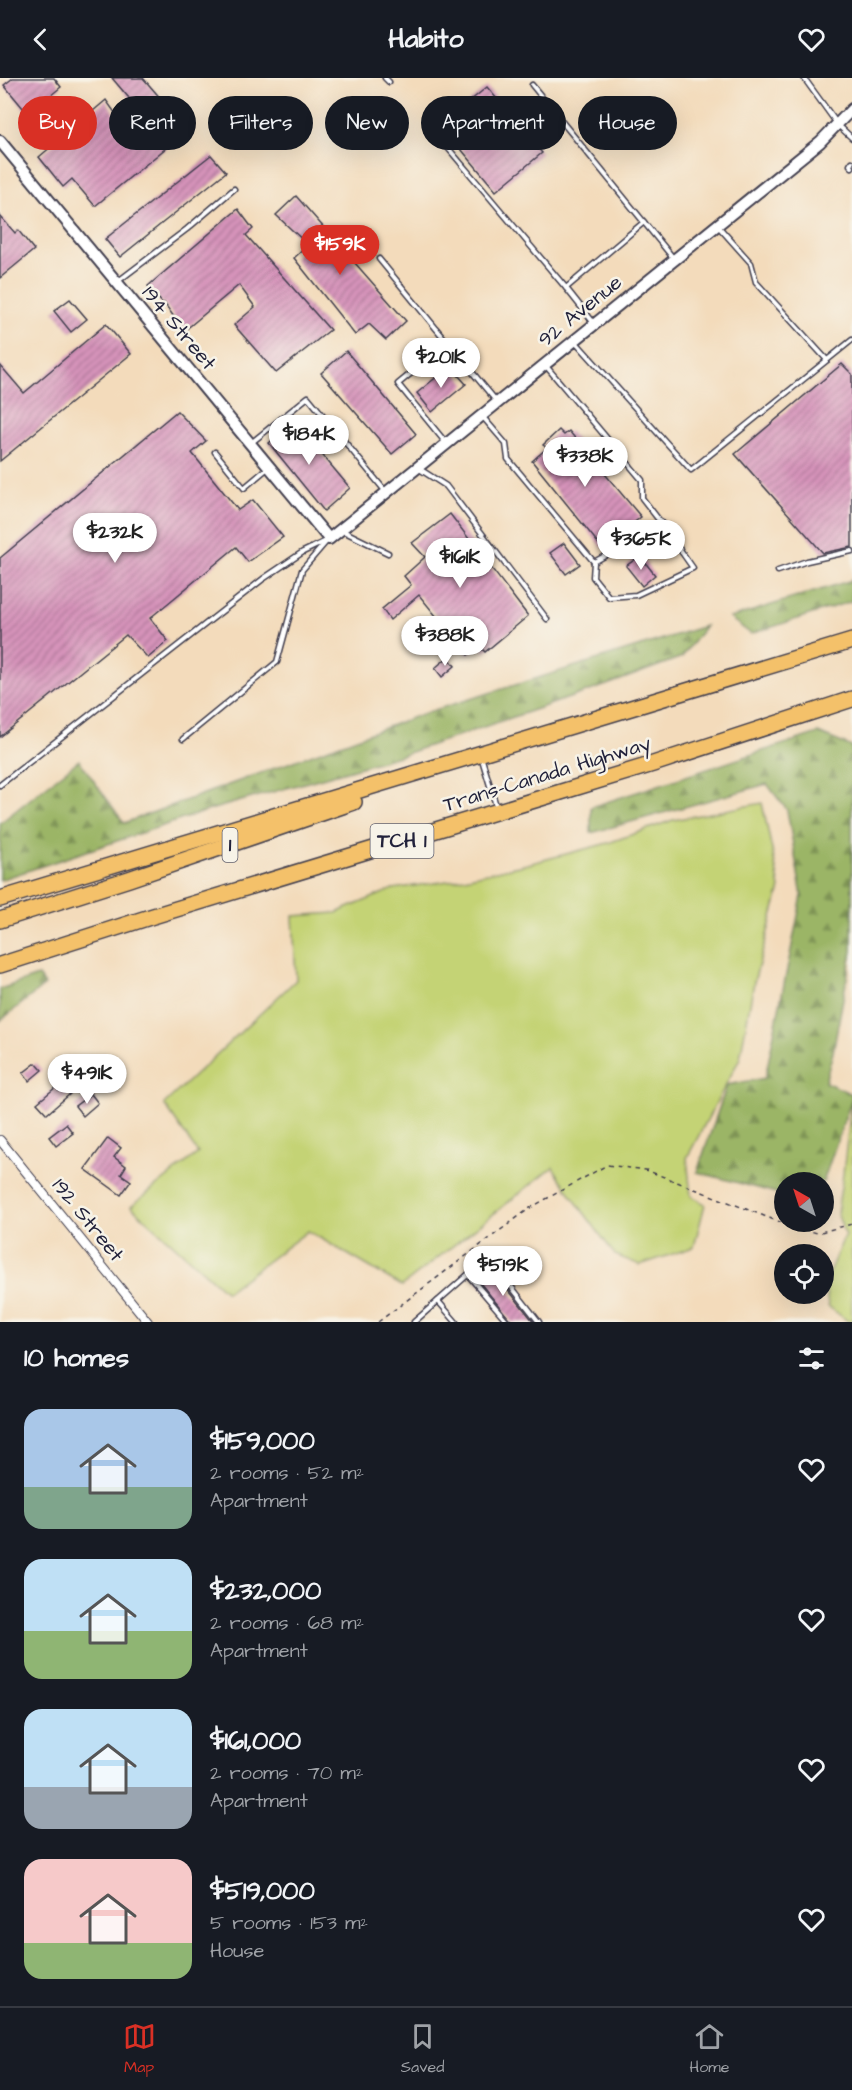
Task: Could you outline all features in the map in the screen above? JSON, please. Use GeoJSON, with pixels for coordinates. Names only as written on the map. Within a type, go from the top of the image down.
{"type":"FeatureCollection","features":[{"type":"Feature","properties":{"kind":"highway","name":"Trans-Canada Highway"},"geometry":{"type":"LineString","coordinates":[[0,899],[852,641]]}},
{"type":"Feature","properties":{"kind":"highway","name":"Trans-Canada Highway"},"geometry":{"type":"LineString","coordinates":[[0,965],[150,917],[498,812],[852,699]]}},
{"type":"Feature","properties":{"kind":"highway","name":"Trans-Canada Highway"},"geometry":{"type":"LineString","coordinates":[[0,920],[334,810],[458,762]]}},
{"type":"Feature","properties":{"kind":"highway","name":"Trans-Canada Highway"},"geometry":{"type":"LineString","coordinates":[[0,955],[150,917]]}},
{"type":"Feature","properties":{"kind":"street","name":"92 Avenue"},"geometry":{"type":"LineString","coordinates":[[329,539],[820,142],[852,109]]}},
{"type":"Feature","properties":{"kind":"street","name":"194 Street"},"geometry":{"type":"LineString","coordinates":[[0,141],[329,539]]}},
{"type":"Feature","properties":{"kind":"street","name":"192 Street"},"geometry":{"type":"LineString","coordinates":[[0,1140],[148,1322]]}},
{"type":"Feature","properties":{"kind":"lane"},"geometry":{"type":"LineString","coordinates":[[804,78],[838,124],[852,138]]}},
{"type":"Feature","properties":{"kind":"lane"},"geometry":{"type":"LineString","coordinates":[[532,85],[675,259]]}},
{"type":"Feature","properties":{"kind":"lane"},"geometry":{"type":"LineString","coordinates":[[450,150],[595,324]]}},
{"type":"Feature","properties":{"kind":"lane"},"geometry":{"type":"LineString","coordinates":[[852,162],[850,165],[852,166]]}},
{"type":"Feature","properties":{"kind":"lane"},"geometry":{"type":"LineString","coordinates":[[117,282],[187,229],[234,189]]}},
{"type":"Feature","properties":{"kind":"lane"},"geometry":{"type":"LineString","coordinates":[[566,288],[644,222]]}},
{"type":"Feature","properties":{"kind":"lane"},"geometry":{"type":"LineString","coordinates":[[717,225],[751,263],[756,282],[827,360]]}},
{"type":"Feature","properties":{"kind":"lane"},"geometry":{"type":"LineString","coordinates":[[379,259],[498,402]]}},
{"type":"Feature","properties":{"kind":"lane"},"geometry":{"type":"LineString","coordinates":[[574,340],[691,470],[852,340]]}},
{"type":"Feature","properties":{"kind":"lane"},"geometry":{"type":"LineString","coordinates":[[447,444],[398,384],[448,343]]}},
{"type":"Feature","properties":{"kind":"lane"},"geometry":{"type":"LineString","coordinates":[[481,416],[506,444],[508,459],[594,562],[593,577],[609,597],[636,595],[693,568],[642,498],[642,480],[545,364]]}},
{"type":"Feature","properties":{"kind":"lane"},"geometry":{"type":"LineString","coordinates":[[250,444],[308,397],[386,493]]}},
{"type":"Feature","properties":{"kind":"lane"},"geometry":{"type":"LineString","coordinates":[[214,452],[244,488],[269,467]]}},
{"type":"Feature","properties":{"kind":"lane"},"geometry":{"type":"LineString","coordinates":[[418,467],[446,486],[547,619]]}},
{"type":"Feature","properties":{"kind":"lane"},"geometry":{"type":"LineString","coordinates":[[594,562],[662,524]]}},
{"type":"Feature","properties":{"kind":"lane"},"geometry":{"type":"LineString","coordinates":[[340,530],[388,553]]}},
{"type":"Feature","properties":{"kind":"lane"},"geometry":{"type":"LineString","coordinates":[[183,739],[277,662],[302,570],[329,539]]}},
{"type":"Feature","properties":{"kind":"lane"},"geometry":{"type":"LineString","coordinates":[[0,784],[263,579],[303,552],[329,539]]}},
{"type":"Feature","properties":{"kind":"lane"},"geometry":{"type":"LineString","coordinates":[[778,571],[807,561],[852,551]]}},
{"type":"Feature","properties":{"kind":"lane"},"geometry":{"type":"LineString","coordinates":[[481,755],[498,812]]}},
{"type":"Feature","properties":{"kind":"lane"},"geometry":{"type":"LineString","coordinates":[[414,1322],[488,1257],[539,1322]]}},
{"type":"Feature","properties":{"kind":"lane"},"geometry":{"type":"LineString","coordinates":[[468,1275],[508,1322]]}},
{"type":"Feature","properties":{"kind":"lane"},"geometry":{"type":"LineString","coordinates":[[438,1301],[456,1322]]}},
{"type":"Feature","properties":{"kind":"path"},"geometry":{"type":"LineString","coordinates":[[378,1322],[530,1208],[607,1165],[646,1170],[777,1221],[817,1233],[852,1224]]}},
{"type":"Feature","properties":{"kind":"green space"},"geometry":{"type":"Polygon","coordinates":[[[852,580],[852,601],[751,634],[730,618],[852,580]]]}},
{"type":"Feature","properties":{"kind":"green space"},"geometry":{"type":"Polygon","coordinates":[[[705,626],[682,657],[607,685],[399,756],[213,809],[0,880],[0,823],[79,760],[124,823],[428,712],[705,626]]]}},
{"type":"Feature","properties":{"kind":"green space"},"geometry":{"type":"Polygon","coordinates":[[[818,733],[852,747],[852,951],[825,1082],[852,1094],[852,1098],[826,1172],[774,1172],[774,1192],[697,1172],[727,1085],[765,1078],[802,896],[787,810],[767,784],[591,833],[591,807],[818,733]]]}},
{"type":"Feature","properties":{"kind":"green space"},"geometry":{"type":"Polygon","coordinates":[[[762,803],[780,888],[754,982],[740,1058],[687,1158],[691,1196],[705,1204],[694,1247],[640,1265],[615,1255],[553,1167],[402,1286],[308,1231],[226,1292],[131,1206],[198,1153],[164,1104],[296,980],[293,916],[336,913],[393,889],[455,880],[528,864],[608,843],[673,820],[762,803]]]}},
{"type":"Feature","properties":{"kind":"green space"},"geometry":{"type":"Polygon","coordinates":[[[38,976],[45,985],[0,1021],[0,989],[38,976]]]}},
{"type":"Feature","properties":{"kind":"green space"},"geometry":{"type":"Polygon","coordinates":[[[852,1097],[852,1322],[828,1304],[834,1304],[834,1260],[845,1235],[837,1213],[852,1097]]]}},
{"type":"Feature","properties":{"kind":"building"},"geometry":{"type":"Polygon","coordinates":[[[13,78],[54,78],[61,87],[50,96],[18,96],[18,102],[4,85],[13,78]]]}},
{"type":"Feature","properties":{"kind":"building"},"geometry":{"type":"Polygon","coordinates":[[[112,78],[143,78],[159,96],[127,96],[112,78]]]}},
{"type":"Feature","properties":{"kind":"building"},"geometry":{"type":"Polygon","coordinates":[[[487,87],[494,96],[476,96],[487,87]]]}},
{"type":"Feature","properties":{"kind":"building"},"geometry":{"type":"Polygon","coordinates":[[[106,100],[109,104],[109,150],[164,150],[95,206],[72,179],[63,187],[39,157],[47,150],[97,150],[97,108],[106,100]]]}},
{"type":"Feature","properties":{"kind":"building"},"geometry":{"type":"Polygon","coordinates":[[[462,150],[540,150],[542,153],[496,191],[462,150]]]}},
{"type":"Feature","properties":{"kind":"building"},"geometry":{"type":"Polygon","coordinates":[[[211,155],[226,172],[120,257],[105,239],[211,155]]]}},
{"type":"Feature","properties":{"kind":"building"},"geometry":{"type":"Polygon","coordinates":[[[296,196],[406,321],[386,340],[369,324],[355,335],[294,258],[308,245],[276,215],[296,196]]]}},
{"type":"Feature","properties":{"kind":"building"},"geometry":{"type":"Polygon","coordinates":[[[238,209],[253,229],[246,235],[330,330],[276,373],[234,325],[255,307],[239,285],[184,331],[164,303],[148,286],[238,209]]]}},
{"type":"Feature","properties":{"kind":"building"},"geometry":{"type":"Polygon","coordinates":[[[0,216],[15,233],[18,230],[34,250],[0,278],[0,216]]]}},
{"type":"Feature","properties":{"kind":"building"},"geometry":{"type":"Polygon","coordinates":[[[70,299],[87,319],[71,332],[54,311],[70,299]]]}},
{"type":"Feature","properties":{"kind":"building"},"geometry":{"type":"Polygon","coordinates":[[[106,324],[131,354],[0,461],[0,365],[24,393],[106,324]]]}},
{"type":"Feature","properties":{"kind":"building"},"geometry":{"type":"Polygon","coordinates":[[[346,351],[416,434],[392,454],[321,373],[346,351]]]}},
{"type":"Feature","properties":{"kind":"building"},"geometry":{"type":"Polygon","coordinates":[[[842,364],[852,374],[852,547],[823,553],[735,454],[842,364]]]}},
{"type":"Feature","properties":{"kind":"building"},"geometry":{"type":"Polygon","coordinates":[[[450,366],[466,384],[432,412],[417,393],[450,366]]]}},
{"type":"Feature","properties":{"kind":"building"},"geometry":{"type":"Polygon","coordinates":[[[177,411],[206,441],[192,453],[238,510],[253,500],[283,537],[248,562],[236,547],[150,618],[168,641],[148,658],[126,635],[0,737],[0,558],[177,411]]]}},
{"type":"Feature","properties":{"kind":"building"},"geometry":{"type":"Polygon","coordinates":[[[294,421],[350,488],[324,511],[269,443],[294,421]]]}},
{"type":"Feature","properties":{"kind":"building"},"geometry":{"type":"Polygon","coordinates":[[[559,430],[564,435],[569,431],[641,517],[602,548],[532,461],[547,448],[543,445],[559,430]]]}},
{"type":"Feature","properties":{"kind":"building"},"geometry":{"type":"Polygon","coordinates":[[[450,514],[528,616],[485,652],[479,646],[468,655],[419,595],[390,620],[382,609],[411,585],[404,576],[425,557],[412,543],[450,514]]]}},
{"type":"Feature","properties":{"kind":"building"},"geometry":{"type":"Polygon","coordinates":[[[564,543],[580,564],[566,574],[550,553],[564,543]]]}},
{"type":"Feature","properties":{"kind":"building"},"geometry":{"type":"Polygon","coordinates":[[[640,556],[655,575],[642,586],[626,566],[640,556]]]}},
{"type":"Feature","properties":{"kind":"building"},"geometry":{"type":"Polygon","coordinates":[[[448,657],[455,666],[442,677],[435,668],[448,657]]]}},
{"type":"Feature","properties":{"kind":"building"},"geometry":{"type":"Polygon","coordinates":[[[36,1063],[42,1070],[29,1081],[23,1073],[36,1063]]]}},
{"type":"Feature","properties":{"kind":"building"},"geometry":{"type":"Polygon","coordinates":[[[56,1087],[59,1091],[64,1087],[70,1094],[47,1114],[37,1103],[56,1087]]]}},
{"type":"Feature","properties":{"kind":"building"},"geometry":{"type":"Polygon","coordinates":[[[91,1094],[98,1103],[83,1116],[75,1106],[91,1094]]]}},
{"type":"Feature","properties":{"kind":"building"},"geometry":{"type":"Polygon","coordinates":[[[66,1124],[73,1133],[56,1146],[49,1137],[66,1124]]]}},
{"type":"Feature","properties":{"kind":"building"},"geometry":{"type":"Polygon","coordinates":[[[108,1138],[121,1148],[114,1157],[126,1166],[121,1174],[131,1181],[121,1195],[85,1169],[108,1138]]]}},
{"type":"Feature","properties":{"kind":"building"},"geometry":{"type":"Polygon","coordinates":[[[490,1267],[534,1322],[512,1322],[476,1278],[490,1267]]]}}]}
